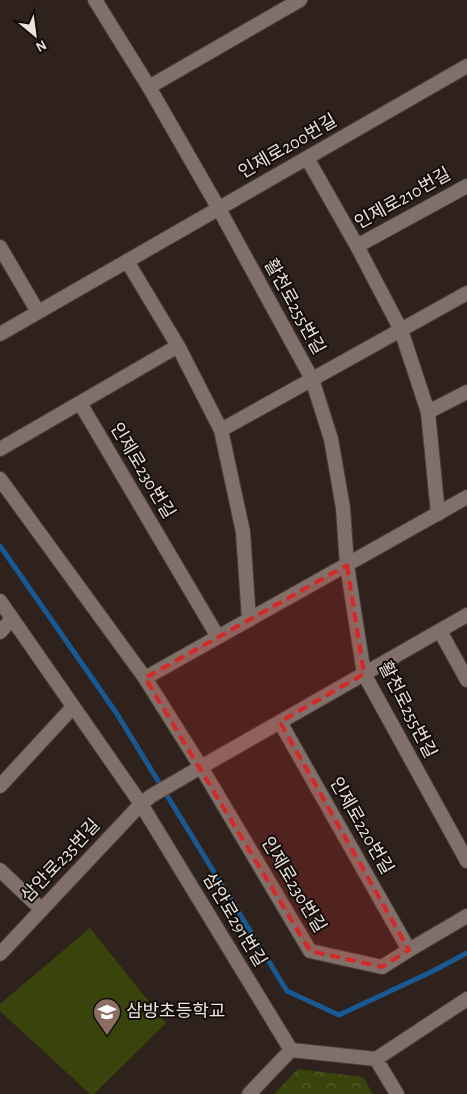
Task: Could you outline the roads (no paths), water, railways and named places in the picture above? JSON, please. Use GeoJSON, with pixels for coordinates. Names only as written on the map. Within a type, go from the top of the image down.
{"type":"FeatureCollection","features":[{"type":"Feature","properties":{"kind":"street","name":"활천로255번길"},"geometry":{"type":"LineString","coordinates":[[95,0],[149,87],[219,209],[312,380],[331,439],[343,508],[347,565],[364,674],[467,861]]}},
{"type":"Feature","properties":{"kind":"street"},"geometry":{"type":"LineString","coordinates":[[149,87],[300,0]]}},
{"type":"Feature","properties":{"kind":"street","name":"인제로200번길"},"geometry":{"type":"LineString","coordinates":[[0,334],[467,66]]}},
{"type":"Feature","properties":{"kind":"street","name":"인제로210번길"},"geometry":{"type":"LineString","coordinates":[[307,158],[357,246],[401,330],[428,412],[438,514]]}},
{"type":"Feature","properties":{"kind":"street","name":"인제로210번길"},"geometry":{"type":"LineString","coordinates":[[357,246],[467,186]]}},
{"type":"Feature","properties":{"kind":"street"},"geometry":{"type":"LineString","coordinates":[[0,248],[38,312]]}},
{"type":"Feature","properties":{"kind":"street"},"geometry":{"type":"LineString","coordinates":[[127,261],[178,346],[221,430],[242,532],[249,620]]}},
{"type":"Feature","properties":{"kind":"street"},"geometry":{"type":"LineString","coordinates":[[221,430],[467,293]]}},
{"type":"Feature","properties":{"kind":"street"},"geometry":{"type":"LineString","coordinates":[[0,449],[178,346]]}},
{"type":"Feature","properties":{"kind":"street"},"geometry":{"type":"LineString","coordinates":[[428,412],[467,392]]}},
{"type":"Feature","properties":{"kind":"street","name":"인제로230번길"},"geometry":{"type":"LineString","coordinates":[[80,403],[218,637]]}},
{"type":"Feature","properties":{"kind":"street","name":"인제로230번길"},"geometry":{"type":"LineString","coordinates":[[0,479],[146,678],[196,770],[310,951],[382,967],[467,916]]}},
{"type":"Feature","properties":{"kind":"street"},"geometry":{"type":"LineString","coordinates":[[146,678],[467,497]]}},
{"type":"Feature","properties":{"kind":"street","name":"삼안로291번길"},"geometry":{"type":"LineString","coordinates":[[0,601],[73,707],[146,800],[291,1050]]}},
{"type":"Feature","properties":{"kind":"street"},"geometry":{"type":"LineString","coordinates":[[196,770],[467,615]]}},
{"type":"Feature","properties":{"kind":"street"},"geometry":{"type":"LineString","coordinates":[[0,632],[12,619]]}},
{"type":"Feature","properties":{"kind":"street"},"geometry":{"type":"LineString","coordinates":[[440,631],[467,680]]}},
{"type":"Feature","properties":{"kind":"street"},"geometry":{"type":"LineString","coordinates":[[0,786],[73,707]]}},
{"type":"Feature","properties":{"kind":"street","name":"인제로220번길"},"geometry":{"type":"LineString","coordinates":[[280,722],[409,950]]}},
{"type":"Feature","properties":{"kind":"street","name":"삼안로235번길"},"geometry":{"type":"LineString","coordinates":[[0,954],[146,800],[196,770]]}},
{"type":"Feature","properties":{"kind":"street"},"geometry":{"type":"LineString","coordinates":[[0,870],[41,909]]}},
{"type":"Feature","properties":{"kind":"street"},"geometry":{"type":"LineString","coordinates":[[249,1094],[291,1050],[376,1059],[467,999]]}},
{"type":"Feature","properties":{"kind":"street"},"geometry":{"type":"LineString","coordinates":[[376,1059],[397,1094]]}},
{"type":"Feature","properties":{"kind":"waterway"},"geometry":{"type":"LineString","coordinates":[[0,546],[117,714],[287,991],[339,1015],[467,953]]}},
{"type":"Feature","properties":{"kind":"place","name":"삼방초등학교"},"geometry":{"type":"Point","coordinates":[107,1036]}}]}
